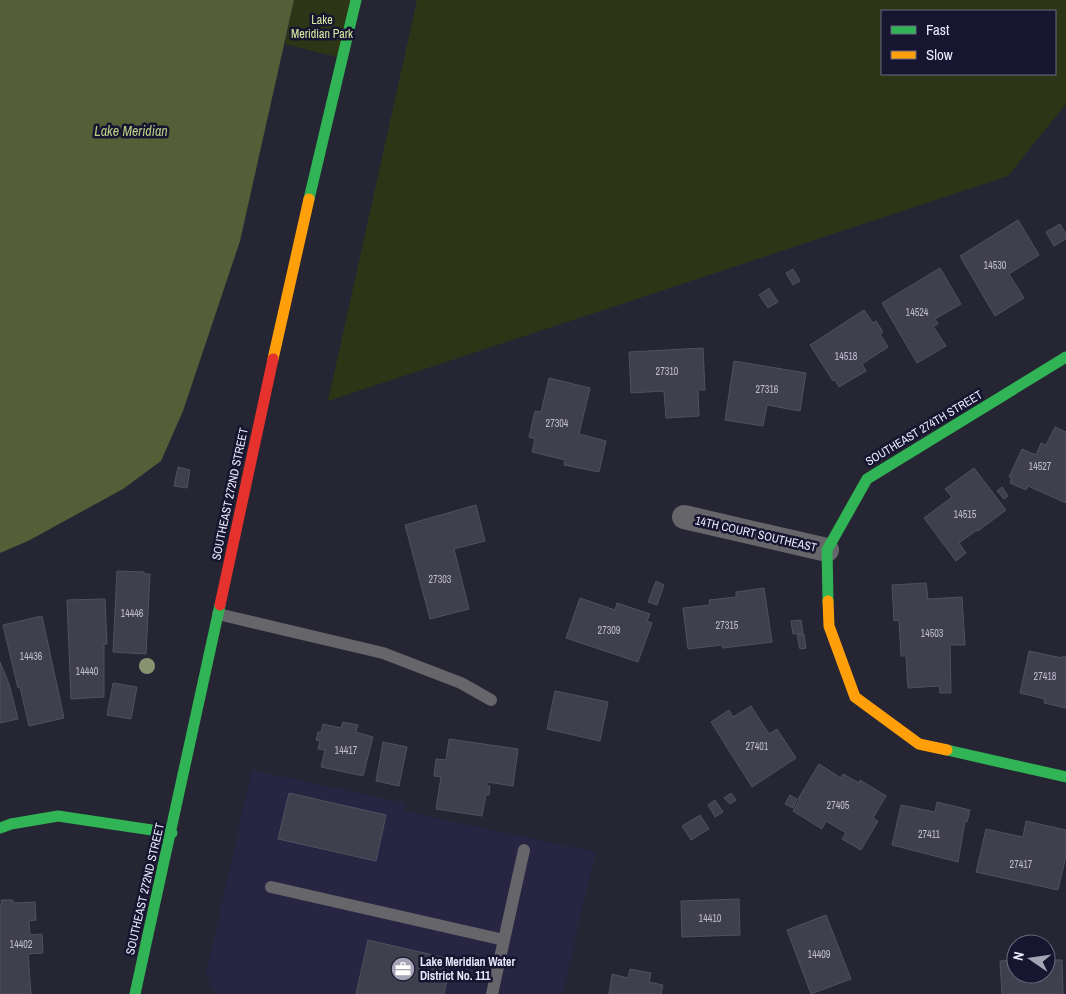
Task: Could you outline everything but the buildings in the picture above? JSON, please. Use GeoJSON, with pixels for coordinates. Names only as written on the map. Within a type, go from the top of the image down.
{"type":"FeatureCollection","features":[{"type":"Feature","properties":{"kind":"main road","name":"SOUTHEAST 272ND STREET"},"geometry":{"type":"LineString","coordinates":[[136,994],[260,417],[356,0]]}},
{"type":"Feature","properties":{"kind":"main road","name":"SOUTHEAST 274TH STREET"},"geometry":{"type":"LineString","coordinates":[[827,550],[867,479],[1066,357]]}},
{"type":"Feature","properties":{"kind":"main road"},"geometry":{"type":"LineString","coordinates":[[827,550],[829,626],[855,697],[919,744],[1066,777]]}},
{"type":"Feature","properties":{"kind":"main road"},"geometry":{"type":"LineString","coordinates":[[0,828],[11,824],[58,816],[172,833]]}},
{"type":"Feature","properties":{"kind":"street","name":"14TH COURT SOUTHEAST"},"geometry":{"type":"LineString","coordinates":[[684,517],[827,550]]}},
{"type":"Feature","properties":{"kind":"lane"},"geometry":{"type":"LineString","coordinates":[[218,614],[383,653],[461,683],[491,700]]}},
{"type":"Feature","properties":{"kind":"lane"},"geometry":{"type":"LineString","coordinates":[[492,994],[524,850]]}},
{"type":"Feature","properties":{"kind":"lane"},"geometry":{"type":"LineString","coordinates":[[271,887],[504,940]]}},
{"type":"Feature","properties":{"kind":"shaded area"},"geometry":{"type":"Polygon","coordinates":[[[252,770],[405,803],[403,811],[596,852],[562,994],[216,994],[206,974],[252,770]]]}},
{"type":"Feature","properties":{"kind":"green space","name":"Lake Meridian Park"},"geometry":{"type":"Polygon","coordinates":[[[294,0],[356,0],[341,58],[285,44],[294,0]]]}},
{"type":"Feature","properties":{"kind":"green space"},"geometry":{"type":"Polygon","coordinates":[[[417,0],[1066,0],[1066,104],[1008,176],[328,401],[417,0]]]}},
{"type":"Feature","properties":{"kind":"water","name":"Lake Meridian"},"geometry":{"type":"Polygon","coordinates":[[[0,0],[294,0],[240,241],[183,411],[161,461],[123,489],[28,541],[0,553],[0,0]]]}},
{"type":"Feature","properties":{"kind":"traffic: fast"},"geometry":{"type":"LineString","coordinates":[[309,199],[356,0]]}},
{"type":"Feature","properties":{"kind":"traffic: fast"},"geometry":{"type":"LineString","coordinates":[[828,601],[827,550],[867,479],[1066,357]]}},
{"type":"Feature","properties":{"kind":"traffic: fast"},"geometry":{"type":"LineString","coordinates":[[135,994],[220,605]]}},
{"type":"Feature","properties":{"kind":"traffic: fast"},"geometry":{"type":"LineString","coordinates":[[947,750],[1066,777]]}},
{"type":"Feature","properties":{"kind":"traffic: fast"},"geometry":{"type":"LineString","coordinates":[[0,828],[11,824],[58,816],[172,833]]}},
{"type":"Feature","properties":{"kind":"traffic: slow"},"geometry":{"type":"LineString","coordinates":[[273,359],[309,199]]}},
{"type":"Feature","properties":{"kind":"traffic: slow"},"geometry":{"type":"LineString","coordinates":[[828,601],[829,626],[855,697],[919,744],[947,750]]}},
{"type":"Feature","properties":{"kind":"traffic: jam"},"geometry":{"type":"LineString","coordinates":[[220,605],[273,359]]}},
{"type":"Feature","properties":{"kind":"place","name":"Lake Meridian Water District No. 111"},"geometry":{"type":"Point","coordinates":[403,969]}}]}
